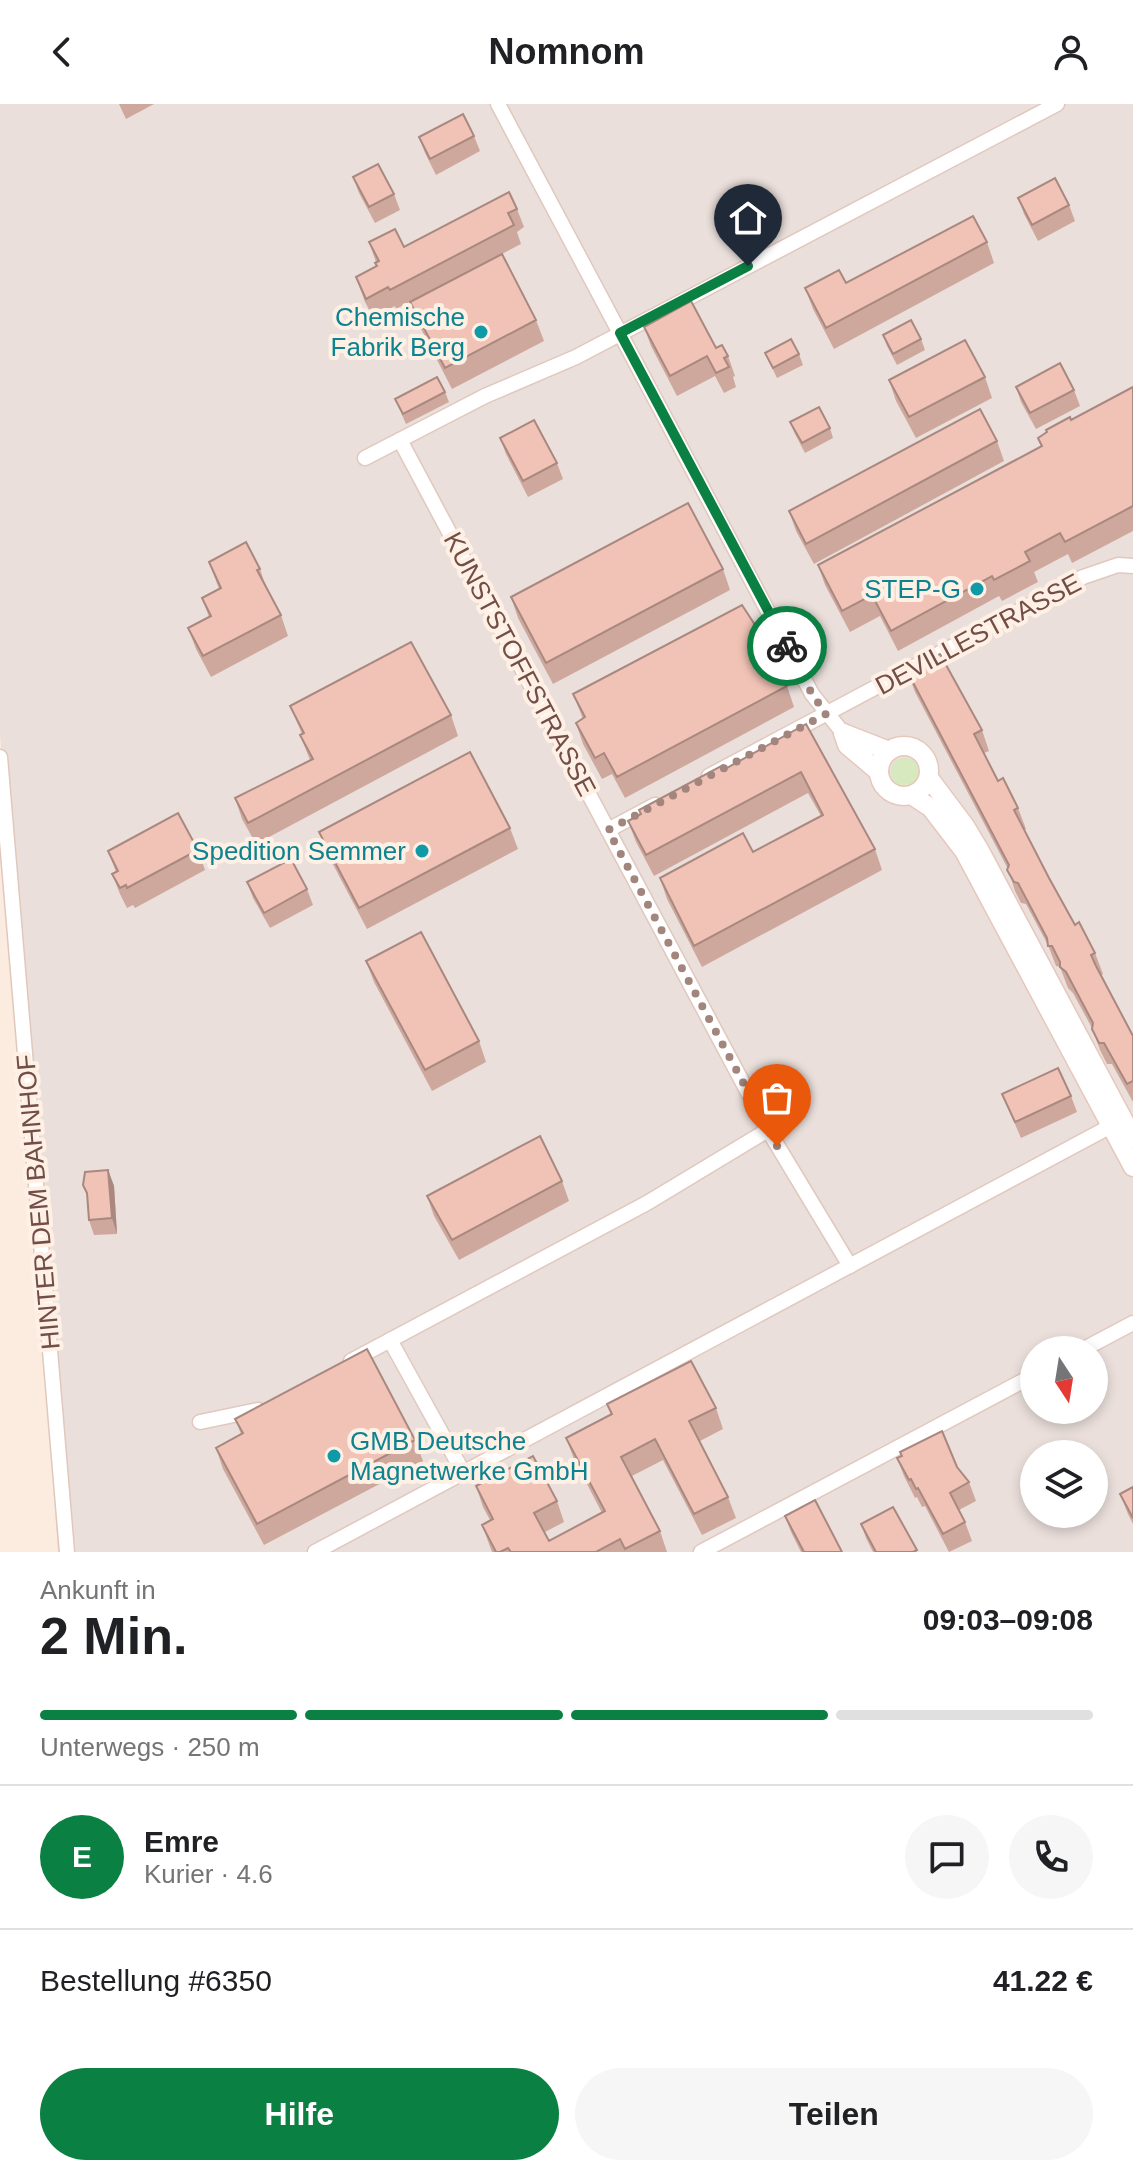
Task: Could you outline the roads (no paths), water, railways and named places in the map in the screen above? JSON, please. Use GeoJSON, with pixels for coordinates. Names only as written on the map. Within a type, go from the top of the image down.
{"type":"FeatureCollection","features":[{"type":"Feature","properties":{"kind":"street"},"geometry":{"type":"LineString","coordinates":[[498,104],[806,683],[843,733],[847,745],[879,772]]}},
{"type":"Feature","properties":{"kind":"street"},"geometry":{"type":"LineString","coordinates":[[365,458],[485,396],[560,365],[1057,104]]}},
{"type":"Feature","properties":{"kind":"street","name":"KUNSTSTOFFSTRASSE"},"geometry":{"type":"LineString","coordinates":[[400,440],[768,1130],[850,1266]]}},
{"type":"Feature","properties":{"kind":"street","name":"DEVILLESTRASSE"},"geometry":{"type":"LineString","coordinates":[[692,785],[1083,577],[1118,565],[1133,566]]}},
{"type":"Feature","properties":{"kind":"street"},"geometry":{"type":"LineString","coordinates":[[843,733],[889,751]]}},
{"type":"Feature","properties":{"kind":"street"},"geometry":{"type":"LineString","coordinates":[[929,778],[923,789],[913,796],[890,793],[883,786],[879,772],[882,758],[900,746],[918,750],[927,759],[929,778],[980,851],[1124,1129],[1133,1167]]}},
{"type":"Feature","properties":{"kind":"street","name":"HINTER DEM BAHNHOF"},"geometry":{"type":"LineString","coordinates":[[0,757],[67,1552]]}},
{"type":"Feature","properties":{"kind":"street"},"geometry":{"type":"LineString","coordinates":[[913,796],[931,808],[964,851],[1124,1129]]}},
{"type":"Feature","properties":{"kind":"street"},"geometry":{"type":"LineString","coordinates":[[608,830],[664,800]]}},
{"type":"Feature","properties":{"kind":"street"},"geometry":{"type":"LineString","coordinates":[[315,1552],[850,1266],[1124,1129]]}},
{"type":"Feature","properties":{"kind":"street"},"geometry":{"type":"LineString","coordinates":[[335,1369],[647,1203],[768,1130]]}},
{"type":"Feature","properties":{"kind":"street"},"geometry":{"type":"LineString","coordinates":[[1108,1336],[1133,1323]]}},
{"type":"Feature","properties":{"kind":"street"},"geometry":{"type":"LineString","coordinates":[[390,1340],[463,1472]]}},
{"type":"Feature","properties":{"kind":"street"},"geometry":{"type":"LineString","coordinates":[[701,1552],[1020,1382]]}},
{"type":"Feature","properties":{"kind":"street"},"geometry":{"type":"LineString","coordinates":[[200,1422],[252,1413],[266,1406]]}},
{"type":"Feature","properties":{"kind":"place","name":"Chemische Fabrik Berg"},"geometry":{"type":"Point","coordinates":[481,332]}},
{"type":"Feature","properties":{"kind":"place","name":"STEP-G"},"geometry":{"type":"Point","coordinates":[977,589]}},
{"type":"Feature","properties":{"kind":"place","name":"Spedition Semmer"},"geometry":{"type":"Point","coordinates":[422,851]}},
{"type":"Feature","properties":{"kind":"place","name":"GMB Deutsche Magnetwerke GmbH"},"geometry":{"type":"Point","coordinates":[334,1456]}}]}
